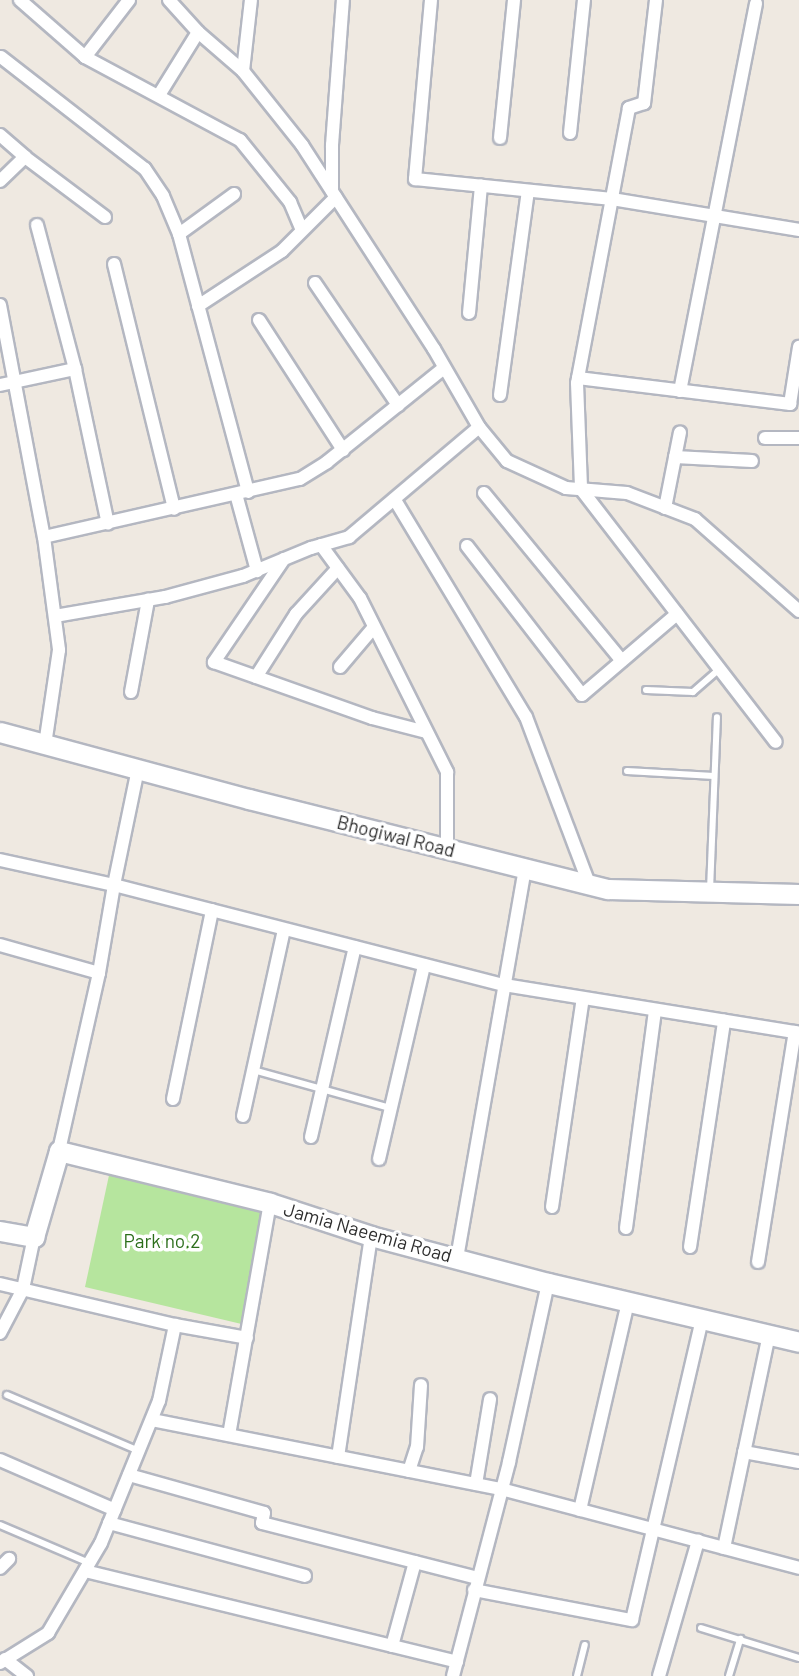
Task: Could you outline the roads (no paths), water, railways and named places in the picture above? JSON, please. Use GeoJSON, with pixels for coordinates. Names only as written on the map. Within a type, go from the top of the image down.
{"type":"FeatureCollection","features":[{"type":"Feature","properties":{"kind":"street"},"geometry":{"type":"LineString","coordinates":[[20,0],[85,57],[240,140],[290,202],[302,230]]}},
{"type":"Feature","properties":{"kind":"street"},"geometry":{"type":"LineString","coordinates":[[85,57],[129,0]]}},
{"type":"Feature","properties":{"kind":"street"},"geometry":{"type":"LineString","coordinates":[[170,0],[198,32],[243,71],[302,145],[479,426],[507,461],[566,488],[626,493],[695,519],[794,601],[799,611]]}},
{"type":"Feature","properties":{"kind":"street"},"geometry":{"type":"LineString","coordinates":[[243,71],[250,0]]}},
{"type":"Feature","properties":{"kind":"street"},"geometry":{"type":"LineString","coordinates":[[198,306],[282,251],[334,194],[332,145],[343,0]]}},
{"type":"Feature","properties":{"kind":"street"},"geometry":{"type":"LineString","coordinates":[[431,0],[413,174],[415,179],[612,199],[799,230]]}},
{"type":"Feature","properties":{"kind":"street"},"geometry":{"type":"LineString","coordinates":[[500,138],[513,0]]}},
{"type":"Feature","properties":{"kind":"street"},"geometry":{"type":"LineString","coordinates":[[570,133],[584,0]]}},
{"type":"Feature","properties":{"kind":"street"},"geometry":{"type":"LineString","coordinates":[[656,0],[644,103],[629,108],[578,378],[581,489],[776,742]]}},
{"type":"Feature","properties":{"kind":"street"},"geometry":{"type":"LineString","coordinates":[[680,391],[756,3]]}},
{"type":"Feature","properties":{"kind":"street"},"geometry":{"type":"LineString","coordinates":[[159,95],[198,32]]}},
{"type":"Feature","properties":{"kind":"street"},"geometry":{"type":"LineString","coordinates":[[1,57],[145,169],[163,196],[179,234],[198,306],[242,493],[257,571]]}},
{"type":"Feature","properties":{"kind":"street"},"geometry":{"type":"LineString","coordinates":[[0,135],[105,217]]}},
{"type":"Feature","properties":{"kind":"street"},"geometry":{"type":"LineString","coordinates":[[0,181],[25,157]]}},
{"type":"Feature","properties":{"kind":"street"},"geometry":{"type":"LineString","coordinates":[[469,313],[481,186]]}},
{"type":"Feature","properties":{"kind":"street"},"geometry":{"type":"LineString","coordinates":[[500,395],[528,191]]}},
{"type":"Feature","properties":{"kind":"street"},"geometry":{"type":"LineString","coordinates":[[179,234],[234,194]]}},
{"type":"Feature","properties":{"kind":"street"},"geometry":{"type":"LineString","coordinates":[[37,225],[75,369],[108,524]]}},
{"type":"Feature","properties":{"kind":"street"},"geometry":{"type":"LineString","coordinates":[[114,264],[174,509]]}},
{"type":"Feature","properties":{"kind":"street"},"geometry":{"type":"LineString","coordinates":[[315,283],[398,405]]}},
{"type":"Feature","properties":{"kind":"street"},"geometry":{"type":"LineString","coordinates":[[0,305],[44,537],[59,650],[46,745]]}},
{"type":"Feature","properties":{"kind":"street"},"geometry":{"type":"LineString","coordinates":[[259,320],[343,450]]}},
{"type":"Feature","properties":{"kind":"street"},"geometry":{"type":"LineString","coordinates":[[578,378],[790,404],[799,347]]}},
{"type":"Feature","properties":{"kind":"street"},"geometry":{"type":"LineString","coordinates":[[44,537],[300,480],[343,450],[444,368]]}},
{"type":"Feature","properties":{"kind":"street"},"geometry":{"type":"LineString","coordinates":[[0,385],[75,369]]}},
{"type":"Feature","properties":{"kind":"street"},"geometry":{"type":"LineString","coordinates":[[55,616],[148,600],[257,571],[321,545],[349,537],[479,426]]}},
{"type":"Feature","properties":{"kind":"street"},"geometry":{"type":"LineString","coordinates":[[665,508],[680,432]]}},
{"type":"Feature","properties":{"kind":"street"},"geometry":{"type":"LineString","coordinates":[[765,438],[799,438]]}},
{"type":"Feature","properties":{"kind":"street"},"geometry":{"type":"LineString","coordinates":[[675,457],[752,461]]}},
{"type":"Feature","properties":{"kind":"street"},"geometry":{"type":"LineString","coordinates":[[484,493],[622,661]]}},
{"type":"Feature","properties":{"kind":"street"},"geometry":{"type":"LineString","coordinates":[[395,500],[526,717],[589,884]]}},
{"type":"Feature","properties":{"kind":"street"},"geometry":{"type":"LineString","coordinates":[[321,545],[360,598],[447,772],[447,849]]}},
{"type":"Feature","properties":{"kind":"street"},"geometry":{"type":"LineString","coordinates":[[467,546],[582,695],[677,614]]}},
{"type":"Feature","properties":{"kind":"street"},"geometry":{"type":"LineString","coordinates":[[284,559],[214,662],[372,718],[426,732]]}},
{"type":"Feature","properties":{"kind":"street"},"geometry":{"type":"LineString","coordinates":[[256,677],[296,614],[338,568]]}},
{"type":"Feature","properties":{"kind":"street"},"geometry":{"type":"LineString","coordinates":[[131,692],[148,600]]}},
{"type":"Feature","properties":{"kind":"street"},"geometry":{"type":"LineString","coordinates":[[340,667],[374,627]]}},
{"type":"Feature","properties":{"kind":"street","name":"Bhogiwal Road"},"geometry":{"type":"LineString","coordinates":[[0,732],[608,889],[799,894]]}},
{"type":"Feature","properties":{"kind":"street"},"geometry":{"type":"LineString","coordinates":[[0,1333],[23,1289],[34,1237],[59,1151],[99,973],[138,769]]}},
{"type":"Feature","properties":{"kind":"street"},"geometry":{"type":"LineString","coordinates":[[0,860],[114,885],[504,985],[797,1033],[758,1262]]}},
{"type":"Feature","properties":{"kind":"street"},"geometry":{"type":"LineString","coordinates":[[457,1258],[525,868]]}},
{"type":"Feature","properties":{"kind":"street"},"geometry":{"type":"LineString","coordinates":[[173,1099],[212,910]]}},
{"type":"Feature","properties":{"kind":"street"},"geometry":{"type":"LineString","coordinates":[[243,1116],[284,929]]}},
{"type":"Feature","properties":{"kind":"street"},"geometry":{"type":"LineString","coordinates":[[0,945],[99,973]]}},
{"type":"Feature","properties":{"kind":"street"},"geometry":{"type":"LineString","coordinates":[[311,1137],[355,947]]}},
{"type":"Feature","properties":{"kind":"street"},"geometry":{"type":"LineString","coordinates":[[379,1159],[424,965]]}},
{"type":"Feature","properties":{"kind":"street"},"geometry":{"type":"LineString","coordinates":[[552,1207],[583,998]]}},
{"type":"Feature","properties":{"kind":"street"},"geometry":{"type":"LineString","coordinates":[[625,1228],[655,1010]]}},
{"type":"Feature","properties":{"kind":"street"},"geometry":{"type":"LineString","coordinates":[[691,1247],[724,1021]]}},
{"type":"Feature","properties":{"kind":"street","name":"Jamia Naeemia Road"},"geometry":{"type":"LineString","coordinates":[[59,1151],[270,1203],[371,1236],[548,1283],[799,1342]]}},
{"type":"Feature","properties":{"kind":"street"},"geometry":{"type":"LineString","coordinates":[[229,1435],[270,1203]]}},
{"type":"Feature","properties":{"kind":"street"},"geometry":{"type":"LineString","coordinates":[[0,1231],[34,1237]]}},
{"type":"Feature","properties":{"kind":"street"},"geometry":{"type":"LineString","coordinates":[[338,1457],[371,1236]]}},
{"type":"Feature","properties":{"kind":"street"},"geometry":{"type":"LineString","coordinates":[[453,1676],[502,1489],[548,1283]]}},
{"type":"Feature","properties":{"kind":"street"},"geometry":{"type":"LineString","coordinates":[[0,1284],[175,1325],[247,1338]]}},
{"type":"Feature","properties":{"kind":"street"},"geometry":{"type":"LineString","coordinates":[[580,1510],[628,1302]]}},
{"type":"Feature","properties":{"kind":"street"},"geometry":{"type":"LineString","coordinates":[[129,1475],[264,1513],[262,1523],[415,1562],[476,1584],[632,1620],[702,1319]]}},
{"type":"Feature","properties":{"kind":"street"},"geometry":{"type":"LineString","coordinates":[[27,1676],[2,1661],[48,1633],[110,1523],[159,1401],[175,1325]]}},
{"type":"Feature","properties":{"kind":"street"},"geometry":{"type":"LineString","coordinates":[[724,1548],[769,1335]]}},
{"type":"Feature","properties":{"kind":"street"},"geometry":{"type":"LineString","coordinates":[[409,1471],[417,1447],[421,1385]]}},
{"type":"Feature","properties":{"kind":"street"},"geometry":{"type":"LineString","coordinates":[[476,1484],[490,1399]]}},
{"type":"Feature","properties":{"kind":"street"},"geometry":{"type":"LineString","coordinates":[[152,1420],[502,1489],[799,1568]]}},
{"type":"Feature","properties":{"kind":"street"},"geometry":{"type":"LineString","coordinates":[[744,1452],[799,1462]]}},
{"type":"Feature","properties":{"kind":"street"},"geometry":{"type":"LineString","coordinates":[[0,1460],[115,1510]]}},
{"type":"Feature","properties":{"kind":"street"},"geometry":{"type":"LineString","coordinates":[[110,1523],[305,1576]]}},
{"type":"Feature","properties":{"kind":"street"},"geometry":{"type":"LineString","coordinates":[[659,1676],[698,1541]]}},
{"type":"Feature","properties":{"kind":"street"},"geometry":{"type":"LineString","coordinates":[[393,1646],[415,1562]]}},
{"type":"Feature","properties":{"kind":"street"},"geometry":{"type":"LineString","coordinates":[[87,1567],[457,1662]]}},
{"type":"Feature","properties":{"kind":"lane"},"geometry":{"type":"LineString","coordinates":[[646,690],[693,692],[719,669]]}},
{"type":"Feature","properties":{"kind":"lane"},"geometry":{"type":"LineString","coordinates":[[710,892],[716,717]]}},
{"type":"Feature","properties":{"kind":"lane"},"geometry":{"type":"LineString","coordinates":[[627,771],[714,776]]}},
{"type":"Feature","properties":{"kind":"lane"},"geometry":{"type":"LineString","coordinates":[[253,1070],[390,1108]]}},
{"type":"Feature","properties":{"kind":"lane"},"geometry":{"type":"LineString","coordinates":[[7,1395],[139,1451]]}},
{"type":"Feature","properties":{"kind":"lane"},"geometry":{"type":"LineString","coordinates":[[0,1525],[87,1567]]}},
{"type":"Feature","properties":{"kind":"lane"},"geometry":{"type":"LineString","coordinates":[[701,1629],[799,1658]]}},
{"type":"Feature","properties":{"kind":"lane"},"geometry":{"type":"LineString","coordinates":[[729,1676],[740,1639]]}},
{"type":"Feature","properties":{"kind":"lane"},"geometry":{"type":"LineString","coordinates":[[577,1676],[585,1646]]}},
{"type":"Feature","properties":{"kind":"park label","name":"Park no.2"},"geometry":{"type":"Point","coordinates":[162,1241]}}]}
